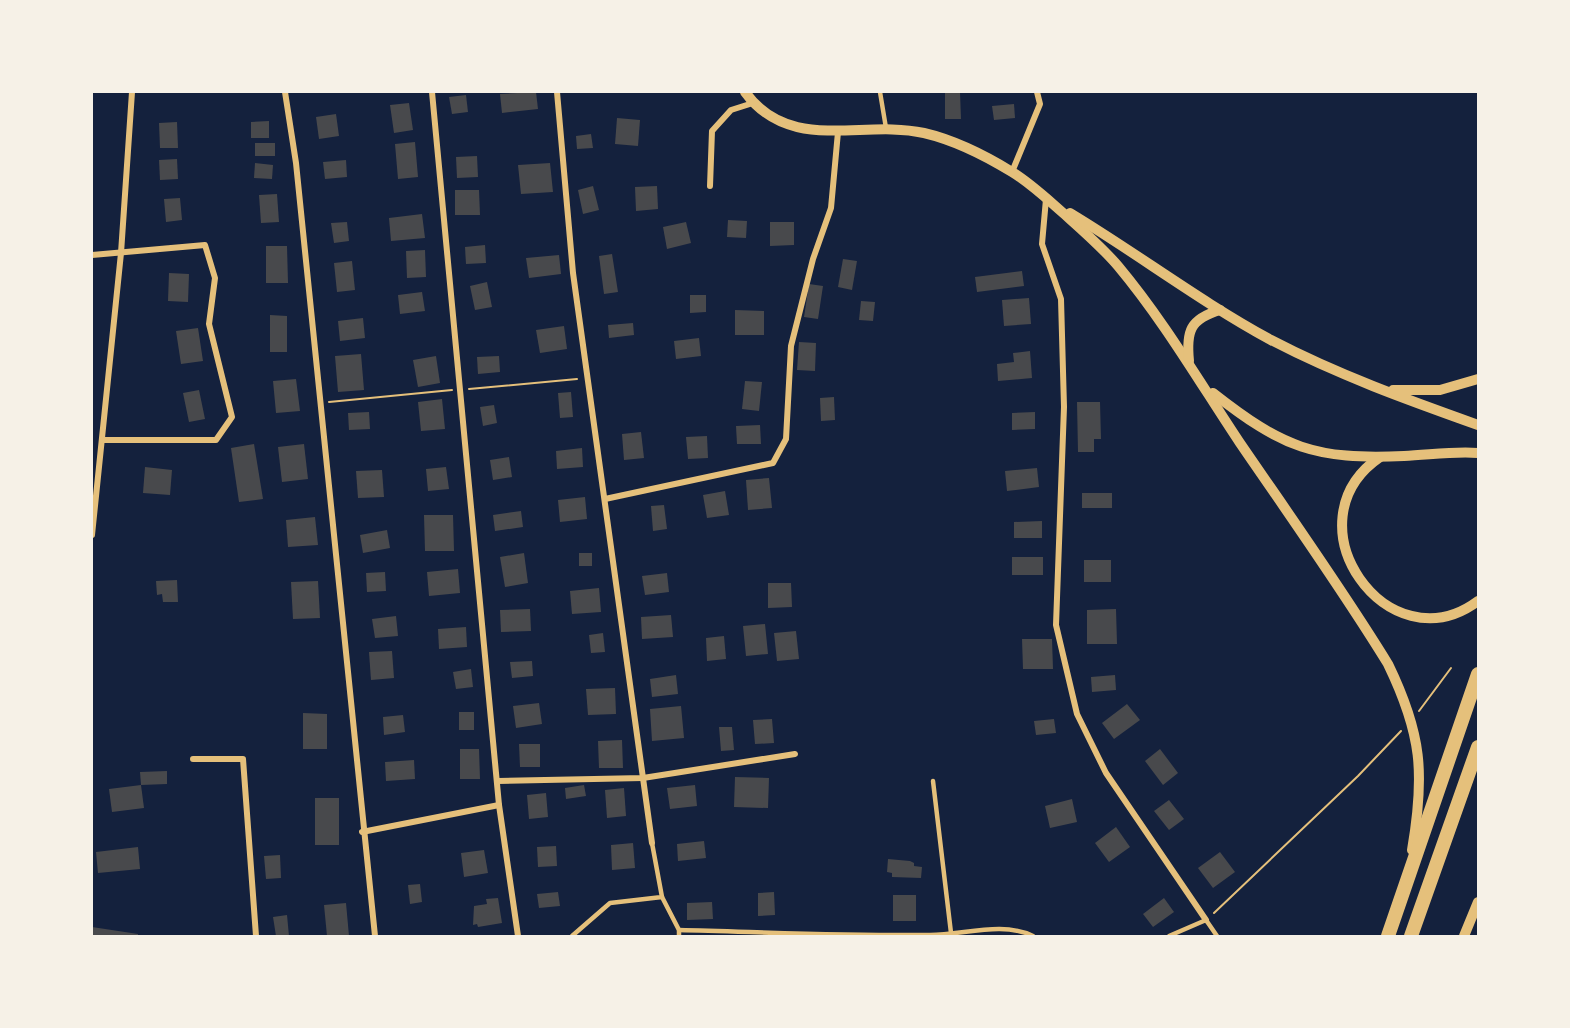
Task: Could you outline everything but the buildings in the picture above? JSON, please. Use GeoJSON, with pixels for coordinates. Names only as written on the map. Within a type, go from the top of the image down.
{"type":"FeatureCollection","features":[{"type":"Feature","properties":{"kind":"highway"},"geometry":{"type":"LineString","coordinates":[[1388,936],[1479,674]]}},
{"type":"Feature","properties":{"kind":"highway"},"geometry":{"type":"LineString","coordinates":[[1411,936],[1479,747]]}},
{"type":"Feature","properties":{"kind":"street"},"geometry":{"type":"LineString","coordinates":[[92,535],[121,253],[132,92]]}},
{"type":"Feature","properties":{"kind":"street"},"geometry":{"type":"LineString","coordinates":[[285,92],[296,163],[362,832],[375,936]]}},
{"type":"Feature","properties":{"kind":"street"},"geometry":{"type":"LineString","coordinates":[[432,92],[499,805],[518,936]]}},
{"type":"Feature","properties":{"kind":"street"},"geometry":{"type":"LineString","coordinates":[[557,92],[573,273],[652,843]]}},
{"type":"Feature","properties":{"kind":"street"},"geometry":{"type":"LineString","coordinates":[[745,92],[753,103],[775,120],[801,128],[838,132],[886,130],[923,133],[957,144],[1012,172],[1047,199],[1271,340],[1373,387],[1479,425]]}},
{"type":"Feature","properties":{"kind":"street"},"geometry":{"type":"LineString","coordinates":[[1012,172],[1040,104],[1037,92]]}},
{"type":"Feature","properties":{"kind":"street"},"geometry":{"type":"LineString","coordinates":[[710,186],[712,131],[731,110],[753,103]]}},
{"type":"Feature","properties":{"kind":"street"},"geometry":{"type":"LineString","coordinates":[[605,500],[773,463],[786,439],[791,346],[813,259],[831,208],[838,132]]}},
{"type":"Feature","properties":{"kind":"street"},"geometry":{"type":"LineString","coordinates":[[1047,199],[1042,244],[1061,299],[1064,407],[1056,625],[1077,714],[1106,773],[1206,920]]}},
{"type":"Feature","properties":{"kind":"street"},"geometry":{"type":"LineString","coordinates":[[1047,199],[1117,265],[1206,387],[1372,637],[1407,704],[1412,720],[1420,774],[1420,803],[1408,880]]}},
{"type":"Feature","properties":{"kind":"street"},"geometry":{"type":"LineString","coordinates":[[92,255],[205,245],[215,278],[209,324],[232,417],[216,440],[102,440]]}},
{"type":"Feature","properties":{"kind":"street"},"geometry":{"type":"LineString","coordinates":[[1189,363],[1187,342],[1193,325],[1205,315],[1220,310]]}},
{"type":"Feature","properties":{"kind":"street"},"geometry":{"type":"LineString","coordinates":[[1373,387],[1422,392],[1479,379]]}},
{"type":"Feature","properties":{"kind":"street"},"geometry":{"type":"LineString","coordinates":[[1206,387],[1244,417],[1279,439],[1307,450],[1334,455],[1380,457],[1479,453]]}},
{"type":"Feature","properties":{"kind":"street"},"geometry":{"type":"LineString","coordinates":[[92,455],[100,456]]}},
{"type":"Feature","properties":{"kind":"street"},"geometry":{"type":"LineString","coordinates":[[1380,457],[1369,465],[1351,486],[1345,504],[1341,524],[1344,541],[1356,574],[1372,594],[1387,606],[1408,615],[1428,618],[1446,617],[1479,601]]}},
{"type":"Feature","properties":{"kind":"street"},"geometry":{"type":"LineString","coordinates":[[498,781],[643,778],[795,754]]}},
{"type":"Feature","properties":{"kind":"street"},"geometry":{"type":"LineString","coordinates":[[193,759],[243,759],[256,936]]}},
{"type":"Feature","properties":{"kind":"street"},"geometry":{"type":"LineString","coordinates":[[362,832],[499,805]]}},
{"type":"Feature","properties":{"kind":"street"},"geometry":{"type":"LineString","coordinates":[[1464,936],[1479,902]]}},
{"type":"Feature","properties":{"kind":"lane"},"geometry":{"type":"LineString","coordinates":[[880,92],[886,130]]}},
{"type":"Feature","properties":{"kind":"lane"},"geometry":{"type":"LineString","coordinates":[[933,781],[951,933]]}},
{"type":"Feature","properties":{"kind":"lane"},"geometry":{"type":"LineString","coordinates":[[652,843],[663,897],[679,930],[679,936]]}},
{"type":"Feature","properties":{"kind":"lane"},"geometry":{"type":"LineString","coordinates":[[572,936],[610,903],[663,897]]}},
{"type":"Feature","properties":{"kind":"lane"},"geometry":{"type":"LineString","coordinates":[[1168,936],[1206,920],[1217,936]]}},
{"type":"Feature","properties":{"kind":"lane"},"geometry":{"type":"LineString","coordinates":[[679,930],[932,935],[988,929],[1023,931],[1034,936]]}},
{"type":"Feature","properties":{"kind":"path"},"geometry":{"type":"LineString","coordinates":[[1206,920],[1358,776],[1412,720],[1451,668]]}}]}
